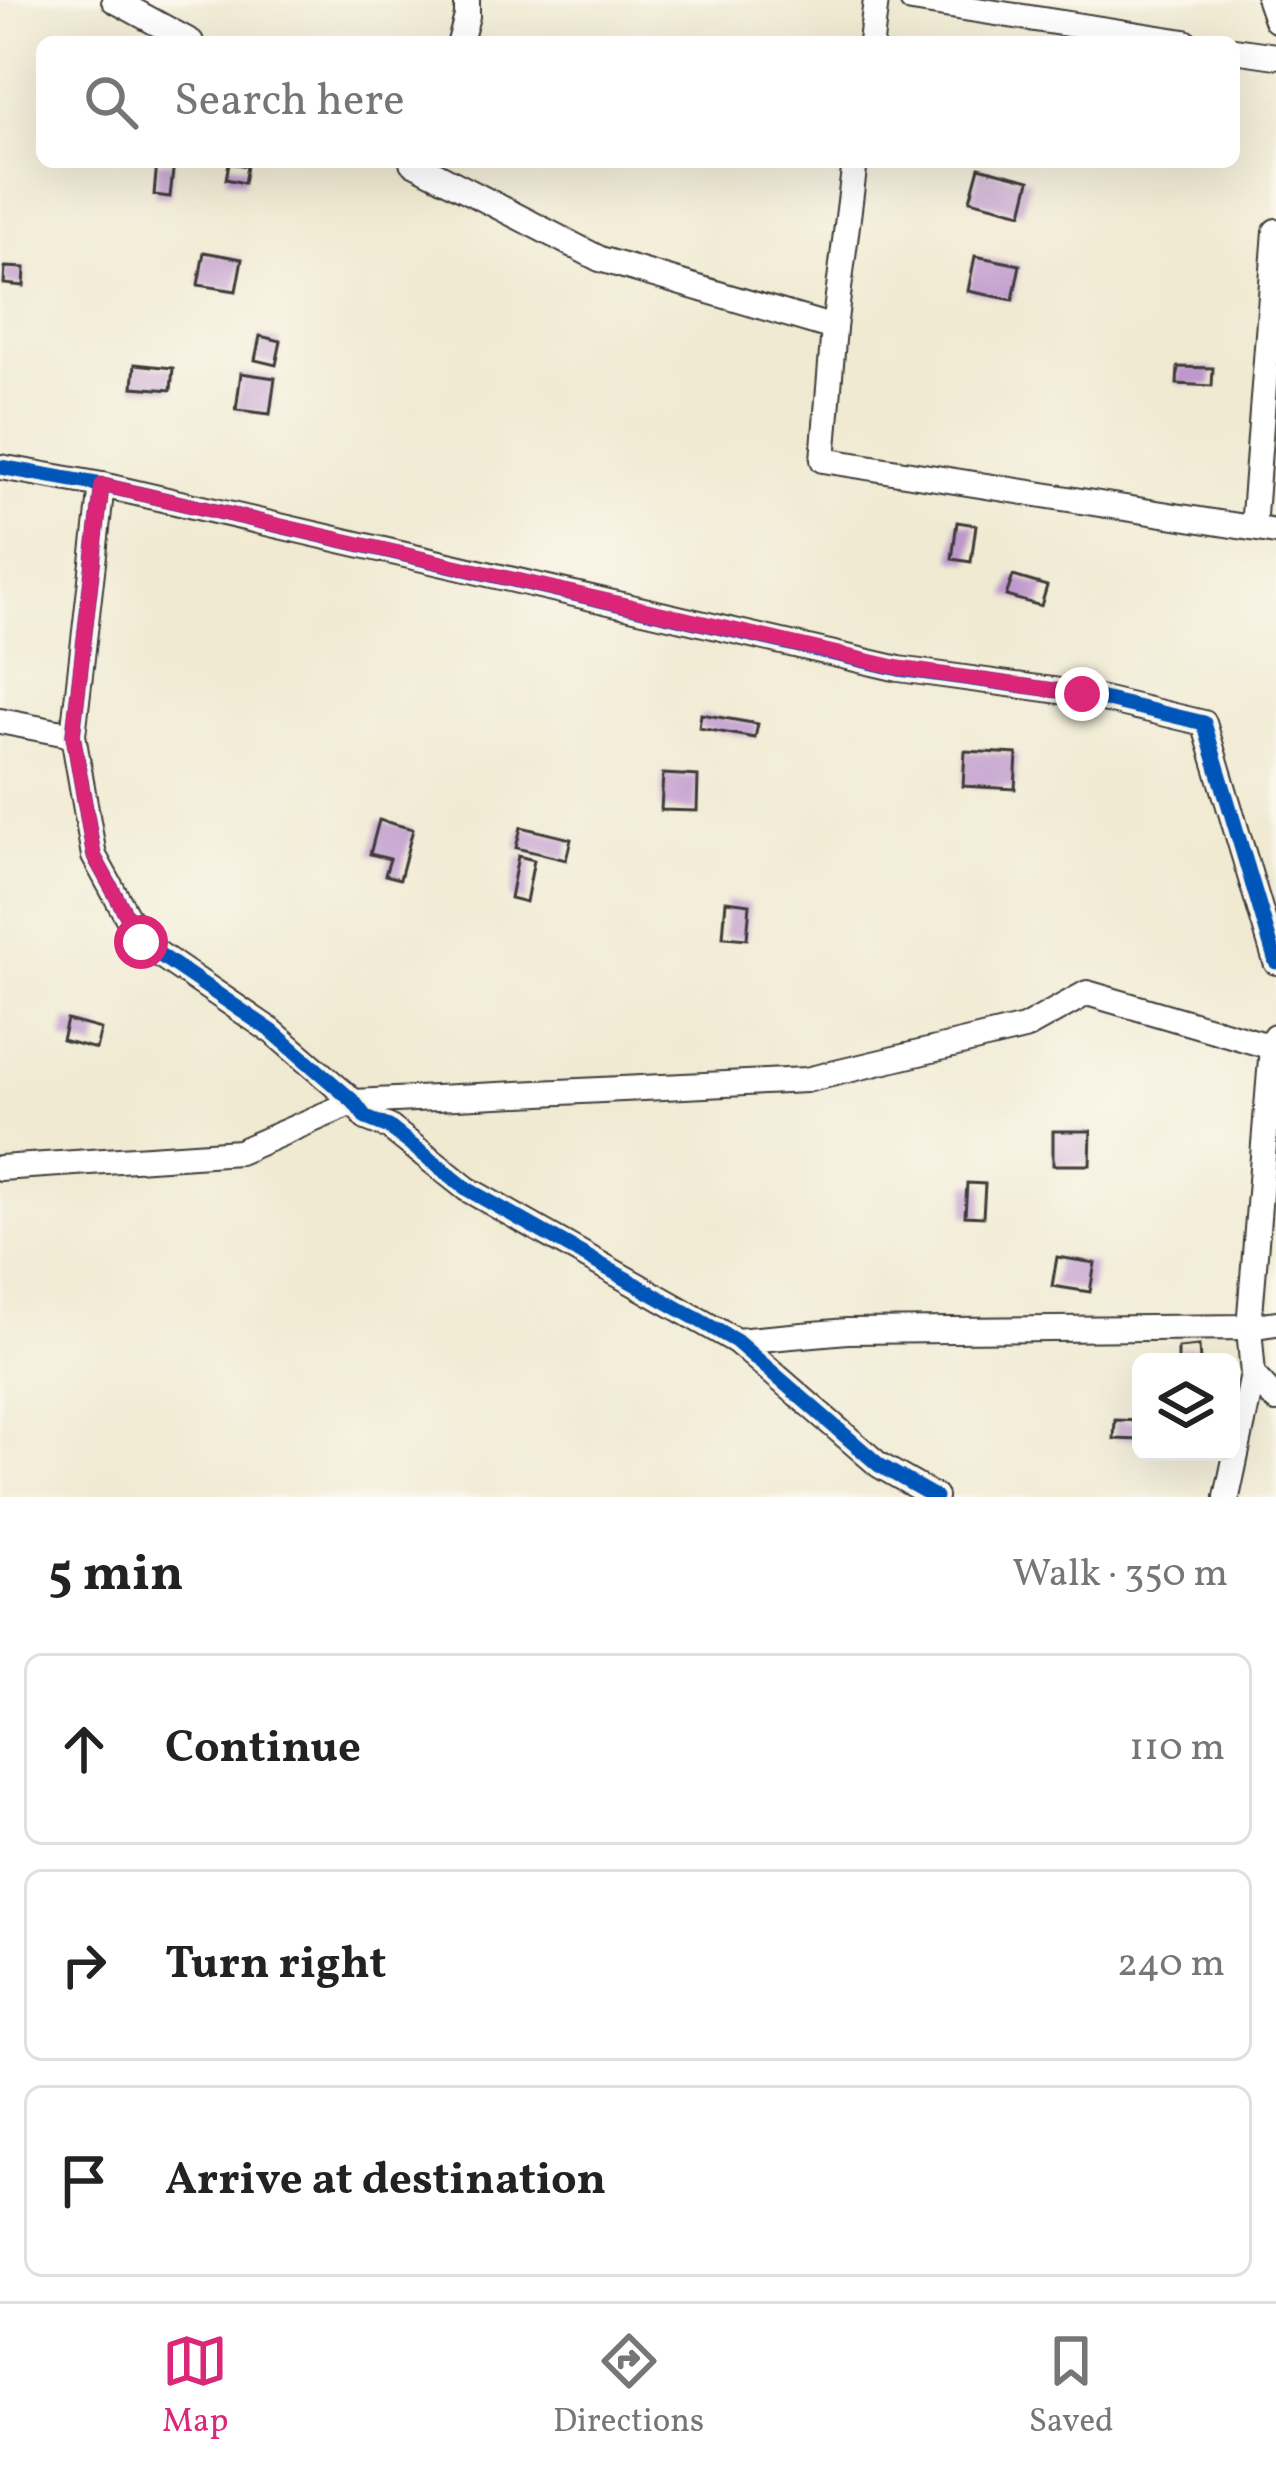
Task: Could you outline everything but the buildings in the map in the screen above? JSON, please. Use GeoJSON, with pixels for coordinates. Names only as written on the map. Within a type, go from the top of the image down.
{"type":"FeatureCollection","features":[{"type":"Feature","properties":{"kind":"street"},"geometry":{"type":"LineString","coordinates":[[114,0],[180,36]]}},
{"type":"Feature","properties":{"kind":"street"},"geometry":{"type":"LineString","coordinates":[[462,36],[467,0]]}},
{"type":"Feature","properties":{"kind":"street"},"geometry":{"type":"LineString","coordinates":[[872,36],[876,0]]}},
{"type":"Feature","properties":{"kind":"street"},"geometry":{"type":"LineString","coordinates":[[911,0],[1146,36]]}},
{"type":"Feature","properties":{"kind":"street"},"geometry":{"type":"LineString","coordinates":[[1269,0],[1276,20]]}},
{"type":"Feature","properties":{"kind":"street"},"geometry":{"type":"LineString","coordinates":[[1240,51],[1276,56]]}},
{"type":"Feature","properties":{"kind":"street"},"geometry":{"type":"LineString","coordinates":[[428,168],[600,259],[834,328]]}},
{"type":"Feature","properties":{"kind":"street"},"geometry":{"type":"LineString","coordinates":[[854,168],[823,460],[1264,530],[1276,231]]}},
{"type":"Feature","properties":{"kind":"street"},"geometry":{"type":"LineString","coordinates":[[0,467],[102,485],[899,668],[1082,694],[1204,723],[1276,962]]}},
{"type":"Feature","properties":{"kind":"street"},"geometry":{"type":"LineString","coordinates":[[102,485],[73,735],[94,856],[141,942],[273,1032],[366,1118],[389,1127],[466,1190],[736,1341],[879,1465],[934,1497]]}},
{"type":"Feature","properties":{"kind":"street"},"geometry":{"type":"LineString","coordinates":[[0,722],[73,735]]}},
{"type":"Feature","properties":{"kind":"street"},"geometry":{"type":"LineString","coordinates":[[0,1168],[239,1152],[354,1102],[806,1080],[1024,1028],[1087,994],[1274,1040],[1249,1327],[1253,1375],[1227,1497]]}},
{"type":"Feature","properties":{"kind":"street"},"geometry":{"type":"LineString","coordinates":[[736,1341],[847,1331],[1276,1323]]}},
{"type":"Feature","properties":{"kind":"street"},"geometry":{"type":"LineString","coordinates":[[1253,1375],[1276,1400]]}},
{"type":"Feature","properties":{"kind":"cycle path"},"geometry":{"type":"LineString","coordinates":[[0,467],[102,485],[899,669],[1082,694],[1204,723],[1276,962]]}},
{"type":"Feature","properties":{"kind":"cycle path"},"geometry":{"type":"LineString","coordinates":[[102,485],[73,735],[94,856],[141,942],[273,1032],[366,1118],[389,1127],[467,1189],[736,1341],[879,1465],[935,1497]]}},
{"type":"Feature","properties":{"kind":"route"},"geometry":{"type":"LineString","coordinates":[[141,942],[94,856],[73,735],[102,485],[899,668],[1082,694]]}}]}
